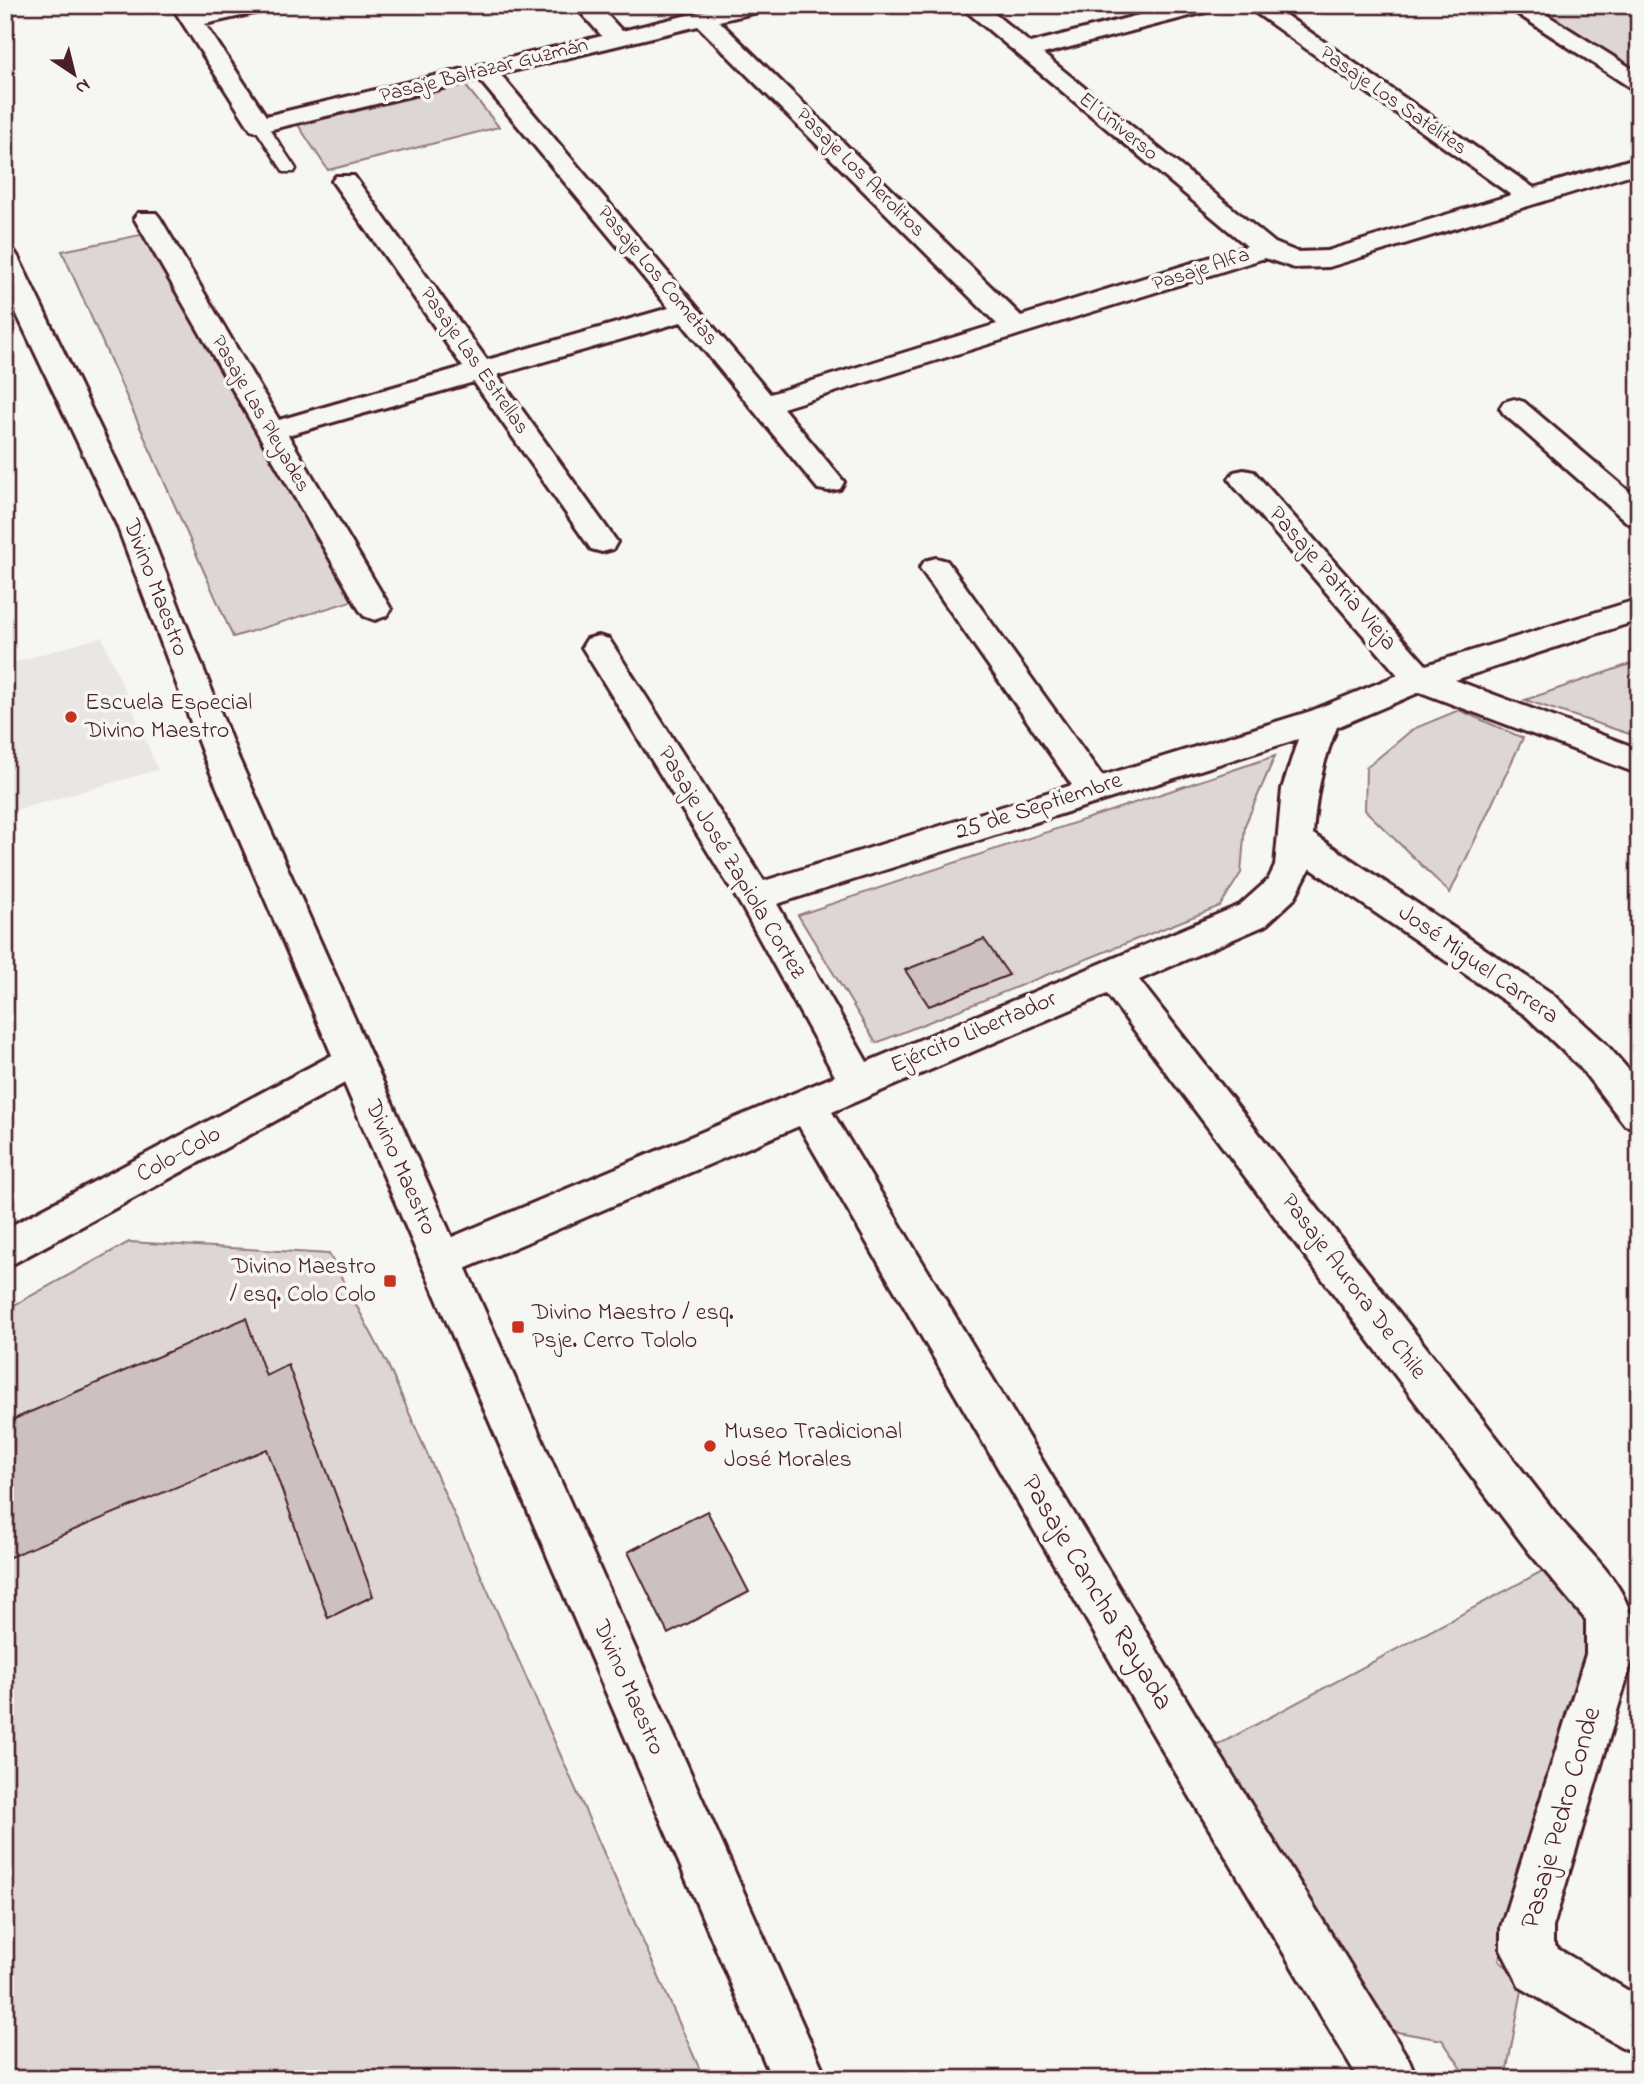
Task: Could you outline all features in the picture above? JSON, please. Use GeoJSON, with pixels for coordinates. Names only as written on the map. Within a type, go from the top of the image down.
{"type":"FeatureCollection","features":[{"type":"Feature","properties":{"kind":"street"},"geometry":{"type":"LineString","coordinates":[[260,5],[187,13],[260,125]]}},
{"type":"Feature","properties":{"kind":"street"},"geometry":{"type":"LineString","coordinates":[[585,5],[617,39]]}},
{"type":"Feature","properties":{"kind":"street","name":"Pasaje Baltazar Guzmán"},"geometry":{"type":"LineString","coordinates":[[260,125],[758,5]]}},
{"type":"Feature","properties":{"kind":"street","name":"El Universo"},"geometry":{"type":"LineString","coordinates":[[970,5],[1266,249]]}},
{"type":"Feature","properties":{"kind":"street"},"geometry":{"type":"LineString","coordinates":[[1026,51],[1205,5]]}},
{"type":"Feature","properties":{"kind":"street","name":"Pasaje Los Satélites"},"geometry":{"type":"LineString","coordinates":[[1256,5],[1530,197]]}},
{"type":"Feature","properties":{"kind":"street"},"geometry":{"type":"LineString","coordinates":[[1515,5],[1639,83]]}},
{"type":"Feature","properties":{"kind":"street","name":"Pasaje Los Aerolitos"},"geometry":{"type":"LineString","coordinates":[[703,19],[1017,328]]}},
{"type":"Feature","properties":{"kind":"street","name":"Pasaje Los Cometas"},"geometry":{"type":"LineString","coordinates":[[485,71],[828,482]]}},
{"type":"Feature","properties":{"kind":"street","name":"Pasaje Alfa"},"geometry":{"type":"LineString","coordinates":[[764,405],[1266,249],[1294,260],[1319,261],[1639,164]]}},
{"type":"Feature","properties":{"kind":"street","name":"Pasaje Las Estrellas"},"geometry":{"type":"LineString","coordinates":[[345,181],[602,542]]}},
{"type":"Feature","properties":{"kind":"street","name":"Pasaje Las Pleyades"},"geometry":{"type":"LineString","coordinates":[[147,218],[375,609]]}},
{"type":"Feature","properties":{"kind":"street","name":"Divino Maestro"},"geometry":{"type":"LineString","coordinates":[[5,257],[14,302],[132,525],[216,745],[800,2079]]}},
{"type":"Feature","properties":{"kind":"street"},"geometry":{"type":"LineString","coordinates":[[271,431],[686,312]]}},
{"type":"Feature","properties":{"kind":"street"},"geometry":{"type":"LineString","coordinates":[[1514,408],[1639,516]]}},
{"type":"Feature","properties":{"kind":"street","name":"Pasaje Patria Vieja"},"geometry":{"type":"LineString","coordinates":[[1244,479],[1420,679]]}},
{"type":"Feature","properties":{"kind":"street"},"geometry":{"type":"LineString","coordinates":[[936,568],[1093,789]]}},
{"type":"Feature","properties":{"kind":"street"},"geometry":{"type":"LineString","coordinates":[[1323,719],[1420,679],[1639,609]]}},
{"type":"Feature","properties":{"kind":"street","name":"Pasaje José Zapiola Cortez"},"geometry":{"type":"LineString","coordinates":[[598,647],[755,897],[859,1083]]}},
{"type":"Feature","properties":{"kind":"street"},"geometry":{"type":"LineString","coordinates":[[1420,679],[1639,762]]}},
{"type":"Feature","properties":{"kind":"street","name":"25 de Septiembre"},"geometry":{"type":"LineString","coordinates":[[755,897],[1323,719]]}},
{"type":"Feature","properties":{"kind":"street","name":"Ejército Libertador"},"geometry":{"type":"LineString","coordinates":[[441,1261],[1253,915],[1281,889],[1293,866],[1299,789],[1307,757],[1323,719]]}},
{"type":"Feature","properties":{"kind":"street","name":"José Miguel Carrera"},"geometry":{"type":"LineString","coordinates":[[1296,840],[1538,1004],[1623,1075],[1639,1113]]}},
{"type":"Feature","properties":{"kind":"street","name":"Pasaje Aurora De Chile"},"geometry":{"type":"LineString","coordinates":[[1114,974],[1545,1536],[1597,1596]]}},
{"type":"Feature","properties":{"kind":"street","name":"Colo-Colo"},"geometry":{"type":"LineString","coordinates":[[5,1251],[353,1060]]}},
{"type":"Feature","properties":{"kind":"street","name":"Pasaje Cancha Rayada"},"geometry":{"type":"LineString","coordinates":[[807,1105],[1178,1731],[1390,2079]]}},
{"type":"Feature","properties":{"kind":"street","name":"Pasaje Pedro Conde"},"geometry":{"type":"LineString","coordinates":[[1597,1596],[1608,1610],[1612,1634],[1610,1654],[1527,1927],[1527,1950],[1539,1968],[1639,2027]]}},
{"type":"Feature","properties":{"kind":"lane"},"geometry":{"type":"LineString","coordinates":[[260,125],[289,169]]}},
{"type":"Feature","properties":{"kind":"shaded area"},"geometry":{"type":"Polygon","coordinates":[[[1530,5],[1619,5],[1639,23],[1639,74],[1530,5]]]}},
{"type":"Feature","properties":{"kind":"shaded area"},"geometry":{"type":"Polygon","coordinates":[[[465,85],[499,127],[328,170],[298,125],[465,85]]]}},
{"type":"Feature","properties":{"kind":"shaded area"},"geometry":{"type":"Polygon","coordinates":[[[145,234],[355,600],[233,637],[62,251],[145,234]]]}},
{"type":"Feature","properties":{"kind":"shaded area","name":"Escuela Especial Divino Maestro"},"geometry":{"type":"Polygon","coordinates":[[[102,637],[158,770],[5,813],[5,665],[102,637]]]}},
{"type":"Feature","properties":{"kind":"shaded area"},"geometry":{"type":"Polygon","coordinates":[[[1639,661],[1639,737],[1525,700],[1639,661]]]}},
{"type":"Feature","properties":{"kind":"shaded area"},"geometry":{"type":"Polygon","coordinates":[[[1459,710],[1523,738],[1450,893],[1365,810],[1366,768],[1413,729],[1459,710]]]}},
{"type":"Feature","properties":{"kind":"shaded area"},"geometry":{"type":"Polygon","coordinates":[[[1275,756],[1245,825],[1241,873],[1220,906],[876,1043],[798,915],[1275,756]]]}},
{"type":"Feature","properties":{"kind":"shaded area"},"geometry":{"type":"Polygon","coordinates":[[[129,1242],[329,1254],[387,1363],[704,2079],[5,2079],[5,1310],[129,1242]]]}},
{"type":"Feature","properties":{"kind":"shaded area"},"geometry":{"type":"Polygon","coordinates":[[[1544,1570],[1589,1623],[1595,1652],[1499,1961],[1524,1980],[1505,2079],[1469,2079],[1442,2040],[1392,2031],[1216,1746],[1544,1570]]]}},
{"type":"Feature","properties":{"kind":"building"},"geometry":{"type":"Polygon","coordinates":[[[984,939],[1009,975],[929,1006],[905,970],[984,939]]]}},
{"type":"Feature","properties":{"kind":"building"},"geometry":{"type":"Polygon","coordinates":[[[246,1318],[266,1376],[288,1365],[373,1596],[328,1618],[267,1449],[5,1559],[5,1423],[246,1318]]]}},
{"type":"Feature","properties":{"kind":"building"},"geometry":{"type":"Polygon","coordinates":[[[707,1511],[749,1592],[668,1634],[628,1552],[707,1511]]]}},
{"type":"Feature","properties":{"kind":"place","name":"Escuela Especial Divino Maestro"},"geometry":{"type":"Point","coordinates":[71,717]}},
{"type":"Feature","properties":{"kind":"place","name":"Divino Maestro / esq. Colo Colo"},"geometry":{"type":"Point","coordinates":[390,1281]}},
{"type":"Feature","properties":{"kind":"place","name":"Divino Maestro / esq. Psje. Cerro Tololo"},"geometry":{"type":"Point","coordinates":[518,1327]}},
{"type":"Feature","properties":{"kind":"place","name":"Museo Tradicional José Morales"},"geometry":{"type":"Point","coordinates":[710,1446]}}]}
